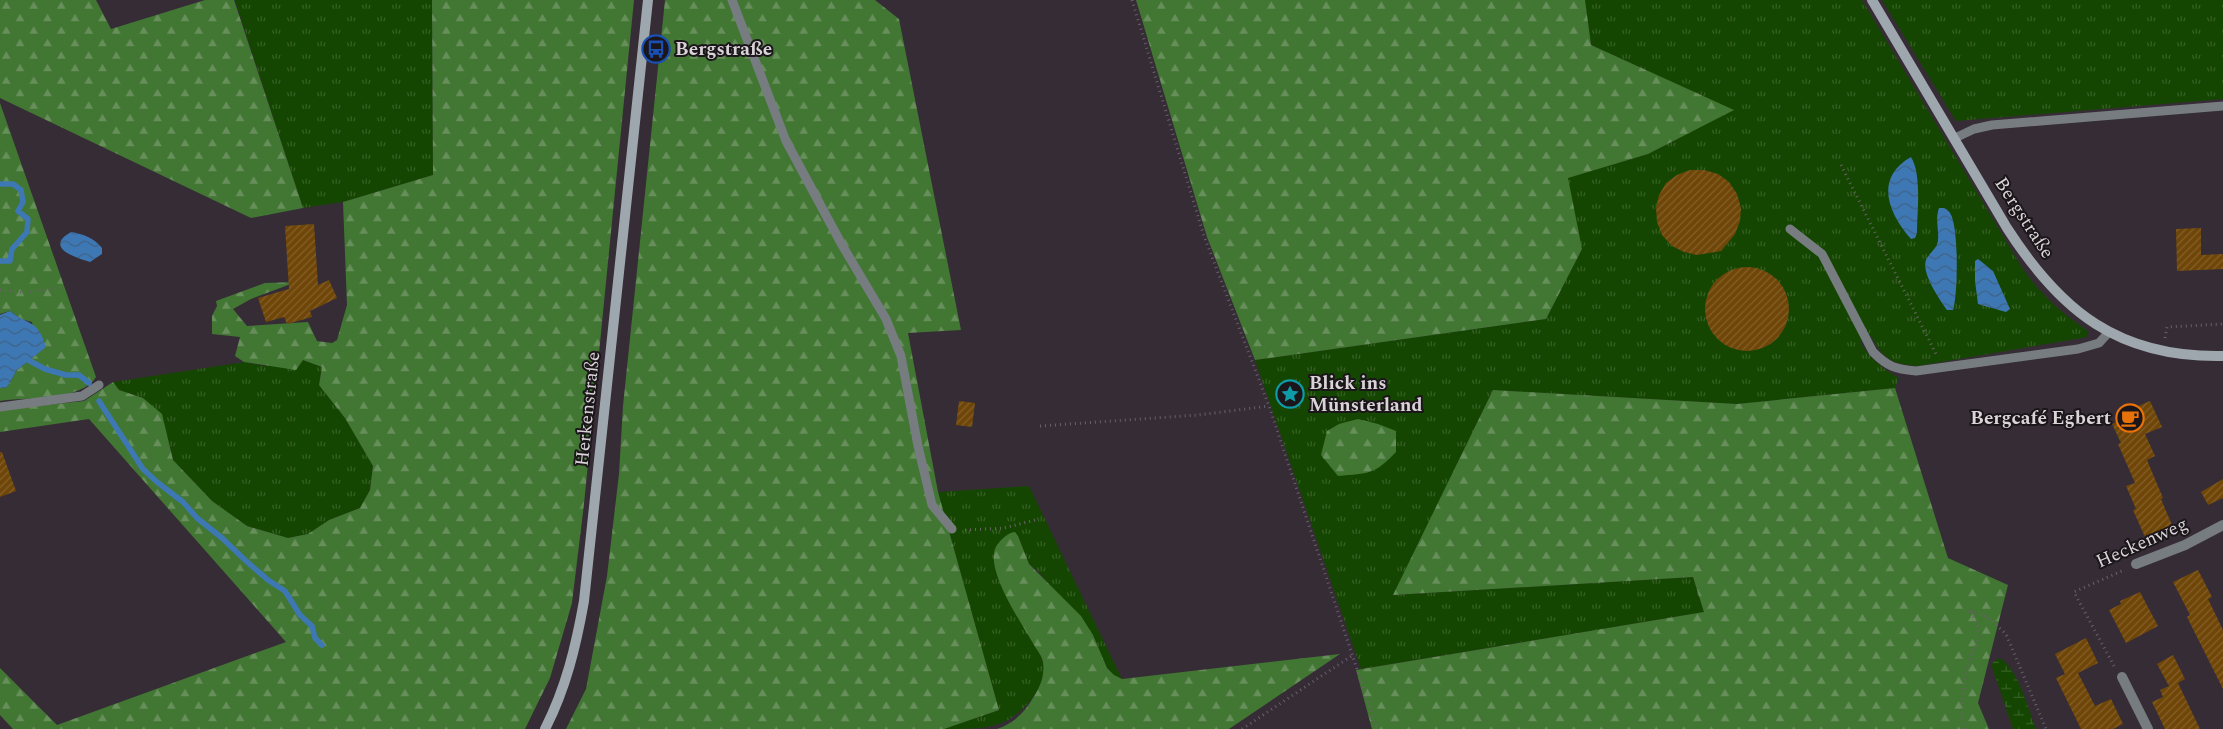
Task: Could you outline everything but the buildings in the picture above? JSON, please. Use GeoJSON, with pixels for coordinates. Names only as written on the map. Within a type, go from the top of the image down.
{"type":"FeatureCollection","features":[{"type":"Feature","properties":{"kind":"main road","name":"Herkenstraße"},"geometry":{"type":"LineString","coordinates":[[545,729],[558,705],[568,674],[584,601],[648,0]]}},
{"type":"Feature","properties":{"kind":"main road","name":"Bergstraße"},"geometry":{"type":"LineString","coordinates":[[1872,0],[2007,228],[2044,280],[2061,298],[2110,332],[2135,344],[2163,351],[2223,356]]}},
{"type":"Feature","properties":{"kind":"street","name":"Heckenweg"},"geometry":{"type":"LineString","coordinates":[[2136,564],[2185,545],[2223,525]]}},
{"type":"Feature","properties":{"kind":"street"},"geometry":{"type":"LineString","coordinates":[[2122,677],[2148,729]]}},
{"type":"Feature","properties":{"kind":"lane"},"geometry":{"type":"LineString","coordinates":[[732,0],[786,141],[842,245],[886,319],[901,356],[918,446],[932,505],[952,529]]}},
{"type":"Feature","properties":{"kind":"lane"},"geometry":{"type":"LineString","coordinates":[[1955,138],[1974,129],[1992,124],[2223,106]]}},
{"type":"Feature","properties":{"kind":"lane"},"geometry":{"type":"LineString","coordinates":[[1790,229],[1822,254],[1873,352],[1883,362],[1896,370],[1916,372],[2078,348],[2099,343],[2110,332]]}},
{"type":"Feature","properties":{"kind":"lane"},"geometry":{"type":"LineString","coordinates":[[0,407],[82,396],[99,385]]}},
{"type":"Feature","properties":{"kind":"path"},"geometry":{"type":"LineString","coordinates":[[1132,0],[1204,236],[1268,406],[1377,729]]}},
{"type":"Feature","properties":{"kind":"path"},"geometry":{"type":"LineString","coordinates":[[1841,165],[1943,368]]}},
{"type":"Feature","properties":{"kind":"path"},"geometry":{"type":"LineString","coordinates":[[0,290],[24,294],[63,287]]}},
{"type":"Feature","properties":{"kind":"path"},"geometry":{"type":"LineString","coordinates":[[2163,351],[2167,327],[2223,324]]}},
{"type":"Feature","properties":{"kind":"path"},"geometry":{"type":"LineString","coordinates":[[1040,426],[1198,415],[1268,406]]}},
{"type":"Feature","properties":{"kind":"path"},"geometry":{"type":"LineString","coordinates":[[952,529],[1004,528],[1035,520]]}},
{"type":"Feature","properties":{"kind":"path","name":"Heckenweg"},"geometry":{"type":"LineString","coordinates":[[2122,677],[2109,658],[2074,592],[2136,564]]}},
{"type":"Feature","properties":{"kind":"path"},"geometry":{"type":"LineString","coordinates":[[1964,729],[1962,723],[1962,703],[1971,656],[1978,642],[1978,627],[1970,611],[1988,617],[2006,634],[2046,729]]}},
{"type":"Feature","properties":{"kind":"path"},"geometry":{"type":"LineString","coordinates":[[1242,729],[1353,655]]}},
{"type":"Feature","properties":{"kind":"green space"},"geometry":{"type":"Polygon","coordinates":[[[0,0],[96,0],[111,29],[205,0],[234,0],[303,208],[251,218],[0,98],[0,0]]]}},
{"type":"Feature","properties":{"kind":"green space"},"geometry":{"type":"Polygon","coordinates":[[[235,0],[432,0],[433,175],[343,202],[303,208],[235,0]]]}},
{"type":"Feature","properties":{"kind":"green space"},"geometry":{"type":"Polygon","coordinates":[[[432,0],[634,0],[584,504],[572,603],[550,678],[525,729],[13,729],[0,715],[0,668],[57,725],[286,642],[89,419],[0,432],[0,410],[84,401],[113,382],[119,390],[143,398],[162,414],[173,460],[212,501],[247,526],[288,538],[308,534],[329,520],[360,508],[370,490],[373,466],[345,418],[319,385],[322,367],[303,360],[296,370],[244,362],[235,356],[240,337],[212,334],[212,316],[217,306],[216,301],[265,283],[296,282],[251,299],[233,309],[247,326],[308,322],[317,341],[332,343],[337,340],[347,305],[343,202],[433,175],[432,0]]]}},
{"type":"Feature","properties":{"kind":"green space"},"geometry":{"type":"Polygon","coordinates":[[[665,0],[875,0],[899,19],[961,330],[908,333],[938,492],[999,710],[944,729],[566,729],[586,689],[607,576],[619,474],[623,406],[665,0]]]}},
{"type":"Feature","properties":{"kind":"green space"},"geometry":{"type":"Polygon","coordinates":[[[1136,0],[1585,0],[1591,45],[1734,110],[1648,154],[1568,178],[1582,249],[1546,319],[1255,360],[1207,237],[1136,0]]]}},
{"type":"Feature","properties":{"kind":"green space"},"geometry":{"type":"Polygon","coordinates":[[[1585,0],[1862,0],[2021,266],[2051,302],[2088,331],[2088,337],[1918,366],[1901,364],[1889,359],[1875,344],[1871,336],[1860,342],[1877,363],[1899,378],[1895,388],[1737,404],[1493,390],[1394,595],[1693,577],[1704,612],[1361,669],[1255,360],[1546,319],[1582,249],[1567,178],[1648,154],[1733,110],[1591,45],[1585,0]]]}},
{"type":"Feature","properties":{"kind":"green space"},"geometry":{"type":"Polygon","coordinates":[[[1882,0],[2223,0],[2223,99],[1956,121],[1882,0]]]}},
{"type":"Feature","properties":{"kind":"green space"},"geometry":{"type":"Polygon","coordinates":[[[0,103],[96,377],[89,385],[79,390],[52,397],[0,401],[0,388],[7,387],[17,370],[37,354],[32,322],[21,319],[10,311],[0,314],[0,103]]]}},
{"type":"Feature","properties":{"kind":"green space"},"geometry":{"type":"Polygon","coordinates":[[[303,360],[322,367],[319,385],[345,418],[373,466],[370,490],[360,508],[329,520],[308,534],[288,538],[247,526],[212,501],[173,460],[170,445],[143,398],[119,390],[113,382],[244,362],[265,366],[303,360]]]}},
{"type":"Feature","properties":{"kind":"green space"},"geometry":{"type":"Polygon","coordinates":[[[1895,388],[1948,558],[2008,585],[1978,703],[1989,729],[1372,729],[1356,670],[1704,612],[1693,577],[1393,595],[1493,390],[1737,404],[1895,388]]]}},
{"type":"Feature","properties":{"kind":"green space"},"geometry":{"type":"Polygon","coordinates":[[[1358,419],[1396,431],[1396,452],[1382,465],[1370,472],[1338,476],[1321,455],[1327,431],[1339,424],[1358,419]]]}},
{"type":"Feature","properties":{"kind":"green space"},"geometry":{"type":"Polygon","coordinates":[[[1029,486],[1122,679],[1114,675],[1107,668],[1093,635],[1037,570],[1029,564],[1018,536],[999,581],[1042,659],[1043,676],[1040,685],[1027,704],[1008,720],[987,727],[944,729],[999,710],[938,492],[1029,486]]]}},
{"type":"Feature","properties":{"kind":"green space"},"geometry":{"type":"Polygon","coordinates":[[[1015,532],[1029,564],[1081,616],[1093,635],[1107,668],[1114,675],[1122,679],[1340,654],[1229,729],[997,729],[1013,721],[1026,708],[1038,690],[1043,672],[1042,658],[1006,596],[995,567],[994,555],[997,545],[1007,535],[1015,532]]]}},
{"type":"Feature","properties":{"kind":"green space"},"geometry":{"type":"Polygon","coordinates":[[[1999,658],[2012,670],[2017,679],[2036,729],[2013,729],[1991,664],[1999,658]]]}},
{"type":"Feature","properties":{"kind":"water"},"geometry":{"type":"Polygon","coordinates":[[[1911,157],[1917,174],[1918,194],[1917,233],[1915,238],[1911,239],[1896,218],[1891,207],[1889,185],[1892,175],[1899,165],[1911,157]]]}},
{"type":"Feature","properties":{"kind":"water"},"geometry":{"type":"Polygon","coordinates":[[[1939,208],[1945,208],[1950,212],[1955,232],[1957,276],[1953,310],[1947,310],[1940,300],[1926,272],[1925,265],[1927,257],[1938,243],[1937,216],[1939,208]]]}},
{"type":"Feature","properties":{"kind":"water"},"geometry":{"type":"Polygon","coordinates":[[[71,232],[92,239],[102,248],[102,254],[90,262],[65,252],[60,243],[71,232]]]}},
{"type":"Feature","properties":{"kind":"water"},"geometry":{"type":"Polygon","coordinates":[[[1978,259],[1993,271],[2010,309],[2006,312],[1978,304],[1975,261],[1978,259]]]}},
{"type":"Feature","properties":{"kind":"water"},"geometry":{"type":"Polygon","coordinates":[[[10,311],[36,327],[46,347],[17,370],[7,387],[0,388],[0,315],[10,311]]]}},
{"type":"Feature","properties":{"kind":"waterway"},"geometry":{"type":"LineString","coordinates":[[0,184],[13,184],[21,190],[23,202],[18,211],[28,219],[27,232],[12,249],[10,261],[0,261]]}},
{"type":"Feature","properties":{"kind":"waterway"},"geometry":{"type":"LineString","coordinates":[[28,360],[45,369],[66,375],[79,375],[89,383]]}},
{"type":"Feature","properties":{"kind":"waterway"},"geometry":{"type":"LineString","coordinates":[[99,401],[143,469],[183,502],[197,518],[268,580],[285,591],[300,615],[312,626],[315,638],[322,645]]}},
{"type":"Feature","properties":{"kind":"place","name":"Bergstraße"},"geometry":{"type":"Point","coordinates":[656,49]}},
{"type":"Feature","properties":{"kind":"place","name":"Blick ins Münsterland"},"geometry":{"type":"Point","coordinates":[1290,394]}},
{"type":"Feature","properties":{"kind":"place","name":"Bergcafé Egbert"},"geometry":{"type":"Point","coordinates":[2130,418]}}]}
